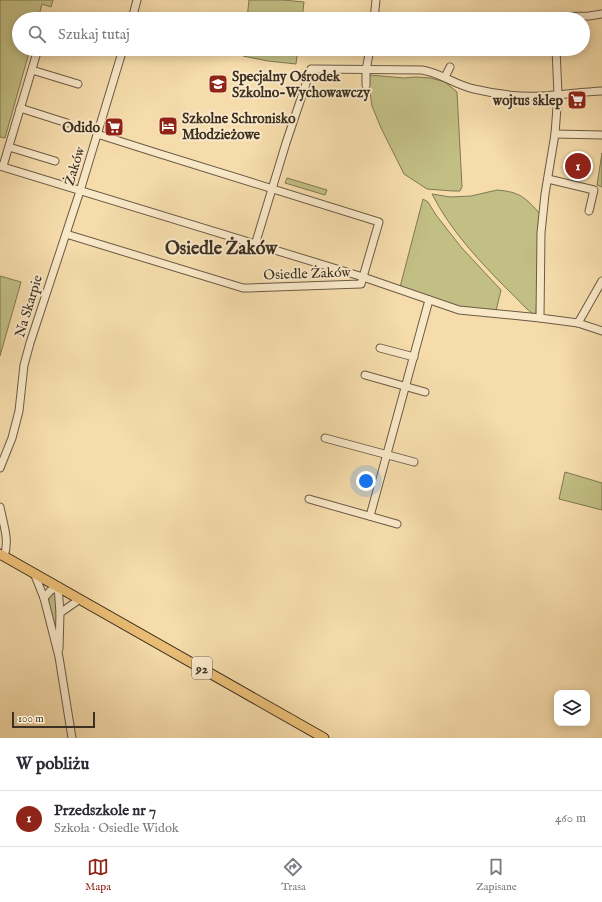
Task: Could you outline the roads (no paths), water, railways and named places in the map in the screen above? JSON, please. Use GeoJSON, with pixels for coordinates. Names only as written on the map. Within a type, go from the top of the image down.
{"type":"FeatureCollection","features":[{"type":"Feature","properties":{"kind":"main road","name":"92"},"geometry":{"type":"LineString","coordinates":[[2,555],[324,738]]}},
{"type":"Feature","properties":{"kind":"street"},"geometry":{"type":"LineString","coordinates":[[134,12],[137,0]]}},
{"type":"Feature","properties":{"kind":"street"},"geometry":{"type":"LineString","coordinates":[[375,12],[376,0]]}},
{"type":"Feature","properties":{"kind":"street"},"geometry":{"type":"LineString","coordinates":[[590,16],[602,14]]}},
{"type":"Feature","properties":{"kind":"street"},"geometry":{"type":"LineString","coordinates":[[1,166],[9,147],[36,56]]}},
{"type":"Feature","properties":{"kind":"street","name":"Żaków"},"geometry":{"type":"LineString","coordinates":[[54,267],[80,191],[121,56]]}},
{"type":"Feature","properties":{"kind":"street"},"geometry":{"type":"LineString","coordinates":[[366,85],[366,70],[369,56]]}},
{"type":"Feature","properties":{"kind":"street"},"geometry":{"type":"LineString","coordinates":[[540,318],[541,233],[558,94],[556,56]]}},
{"type":"Feature","properties":{"kind":"street"},"geometry":{"type":"LineString","coordinates":[[445,77],[450,67]]}},
{"type":"Feature","properties":{"kind":"street"},"geometry":{"type":"LineString","coordinates":[[256,245],[272,188],[311,69],[366,70],[410,68],[432,71],[463,87],[474,90],[524,96],[602,91]]}},
{"type":"Feature","properties":{"kind":"street"},"geometry":{"type":"LineString","coordinates":[[32,70],[78,84]]}},
{"type":"Feature","properties":{"kind":"street"},"geometry":{"type":"LineString","coordinates":[[20,108],[67,123]]}},
{"type":"Feature","properties":{"kind":"street"},"geometry":{"type":"LineString","coordinates":[[97,134],[379,222],[363,277],[459,310],[578,323],[602,331]]}},
{"type":"Feature","properties":{"kind":"street"},"geometry":{"type":"LineString","coordinates":[[554,134],[602,135]]}},
{"type":"Feature","properties":{"kind":"street"},"geometry":{"type":"LineString","coordinates":[[9,147],[55,162]]}},
{"type":"Feature","properties":{"kind":"street","name":"Osiedle Żaków"},"geometry":{"type":"LineString","coordinates":[[1,166],[363,277],[361,284],[243,288],[66,234]]}},
{"type":"Feature","properties":{"kind":"street"},"geometry":{"type":"LineString","coordinates":[[548,179],[594,190],[589,210]]}},
{"type":"Feature","properties":{"kind":"street","name":"Na Skarpie"},"geometry":{"type":"LineString","coordinates":[[0,468],[15,425],[21,402],[24,364],[54,267]]}},
{"type":"Feature","properties":{"kind":"street"},"geometry":{"type":"LineString","coordinates":[[578,323],[602,281]]}},
{"type":"Feature","properties":{"kind":"street"},"geometry":{"type":"LineString","coordinates":[[370,516],[429,300]]}},
{"type":"Feature","properties":{"kind":"street"},"geometry":{"type":"LineString","coordinates":[[380,348],[414,357]]}},
{"type":"Feature","properties":{"kind":"street"},"geometry":{"type":"LineString","coordinates":[[365,375],[425,392]]}},
{"type":"Feature","properties":{"kind":"street"},"geometry":{"type":"LineString","coordinates":[[326,438],[414,462]]}},
{"type":"Feature","properties":{"kind":"street"},"geometry":{"type":"LineString","coordinates":[[309,499],[398,524]]}},
{"type":"Feature","properties":{"kind":"street"},"geometry":{"type":"LineString","coordinates":[[0,507],[7,547],[2,555]]}},
{"type":"Feature","properties":{"kind":"street"},"geometry":{"type":"LineString","coordinates":[[34,573],[44,598],[59,657],[72,738]]}},
{"type":"Feature","properties":{"kind":"street"},"geometry":{"type":"LineString","coordinates":[[44,598],[50,591],[58,586],[60,613],[59,657]]}},
{"type":"Feature","properties":{"kind":"street"},"geometry":{"type":"LineString","coordinates":[[60,613],[80,599]]}},
{"type":"Feature","properties":{"kind":"place","name":"Specjalny Ośrodek Szkolno-Wychowawczy"},"geometry":{"type":"Point","coordinates":[218,84]}},
{"type":"Feature","properties":{"kind":"place","name":"wojtus sklep"},"geometry":{"type":"Point","coordinates":[577,100]}},
{"type":"Feature","properties":{"kind":"place","name":"Szkolne Schronisko Młodzieżowe"},"geometry":{"type":"Point","coordinates":[168,126]}},
{"type":"Feature","properties":{"kind":"place","name":"Odido"},"geometry":{"type":"Point","coordinates":[114,127]}},
{"type":"Feature","properties":{"kind":"place","name":"Przedszkole nr 7"},"geometry":{"type":"Point","coordinates":[578,166]}},
{"type":"Feature","properties":{"kind":"district","name":"Osiedle Żaków"},"geometry":{"type":"Point","coordinates":[221,248]}}]}
